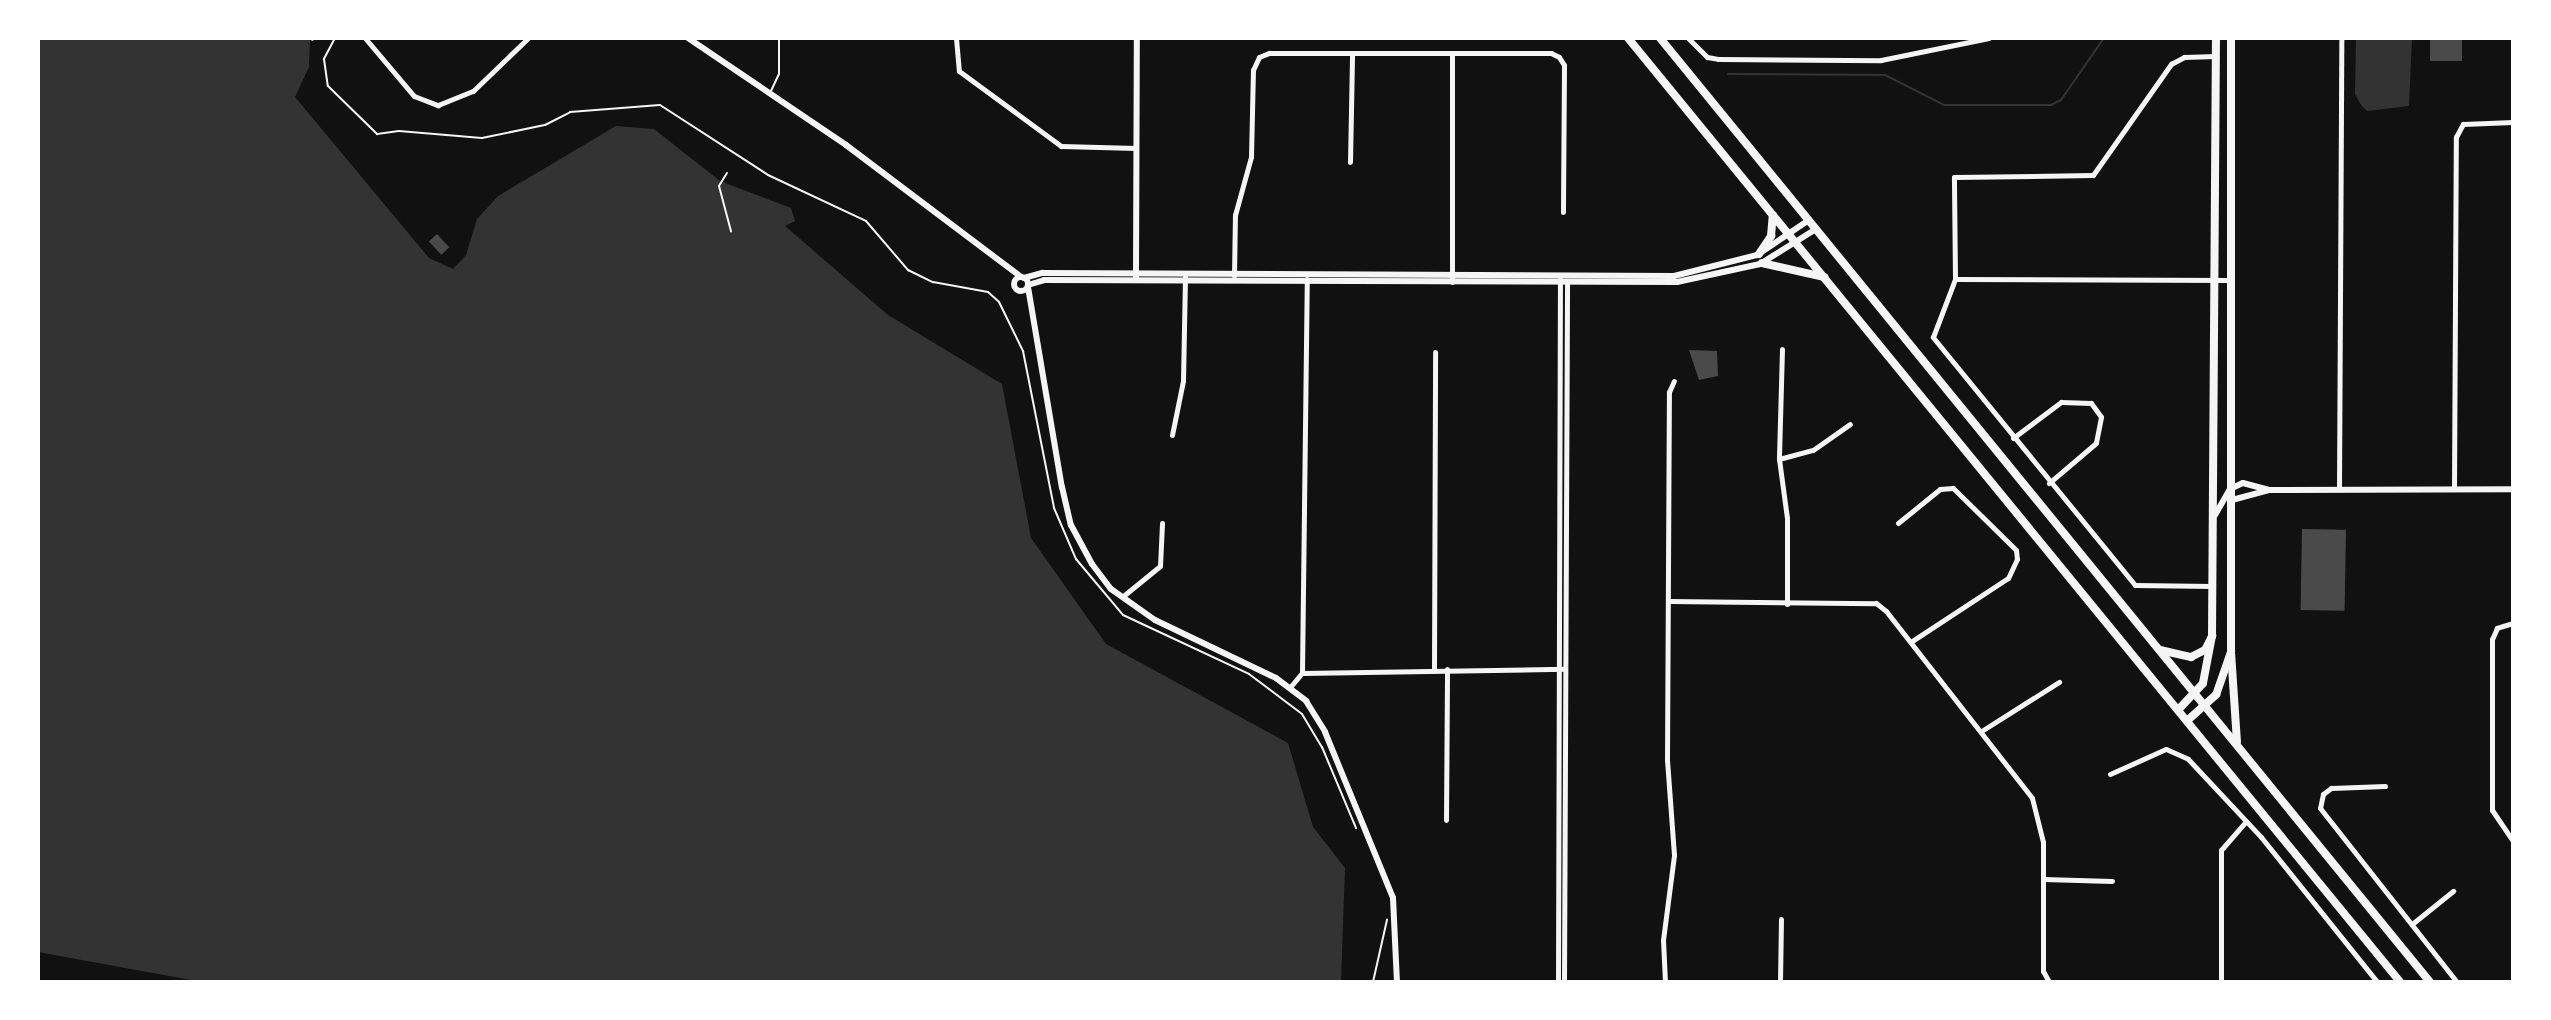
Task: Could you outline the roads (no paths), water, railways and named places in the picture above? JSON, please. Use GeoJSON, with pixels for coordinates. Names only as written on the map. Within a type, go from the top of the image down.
{"type":"FeatureCollection","features":[{"type":"Feature","properties":{"kind":"main road"},"geometry":{"type":"LineString","coordinates":[[1628,38],[2400,982]]}},
{"type":"Feature","properties":{"kind":"main road"},"geometry":{"type":"LineString","coordinates":[[1660,38],[2430,982]]}},
{"type":"Feature","properties":{"kind":"main road"},"geometry":{"type":"LineString","coordinates":[[2179,709],[2196,695],[2212,636],[2216,38]]}},
{"type":"Feature","properties":{"kind":"main road"},"geometry":{"type":"LineString","coordinates":[[2231,38],[2229,505],[2231,652],[2238,746]]}},
{"type":"Feature","properties":{"kind":"main road"},"geometry":{"type":"LineString","coordinates":[[1773,214],[1771,236],[1760,259],[1825,278]]}},
{"type":"Feature","properties":{"kind":"main road"},"geometry":{"type":"LineString","coordinates":[[2159,650],[2191,657],[2205,650],[2212,636]]}},
{"type":"Feature","properties":{"kind":"main road"},"geometry":{"type":"LineString","coordinates":[[2188,720],[2206,706],[2221,687],[2231,652]]}},
{"type":"Feature","properties":{"kind":"street"},"geometry":{"type":"LineString","coordinates":[[365,38],[414,96],[438,105],[473,91],[528,38]]}},
{"type":"Feature","properties":{"kind":"street"},"geometry":{"type":"LineString","coordinates":[[688,38],[770,92],[1007,267],[1028,286],[1071,525],[1092,564],[1121,598],[1155,620],[1291,686],[1325,732],[1383,869],[1398,917],[1397,982]]}},
{"type":"Feature","properties":{"kind":"street"},"geometry":{"type":"LineString","coordinates":[[956,38],[959,71],[1061,146],[1136,148]]}},
{"type":"Feature","properties":{"kind":"street"},"geometry":{"type":"LineString","coordinates":[[1136,277],[1137,38]]}},
{"type":"Feature","properties":{"kind":"street"},"geometry":{"type":"LineString","coordinates":[[1688,38],[1707,57],[1718,59],[1884,60],[1989,38]]}},
{"type":"Feature","properties":{"kind":"street"},"geometry":{"type":"LineString","coordinates":[[2339,489],[2341,38]]}},
{"type":"Feature","properties":{"kind":"street"},"geometry":{"type":"LineString","coordinates":[[1350,162],[1352,53]]}},
{"type":"Feature","properties":{"kind":"street"},"geometry":{"type":"LineString","coordinates":[[1234,277],[1235,215],[1250,168],[1253,70],[1259,57],[1352,53],[1559,57],[1564,65],[1563,212]]}},
{"type":"Feature","properties":{"kind":"street"},"geometry":{"type":"LineString","coordinates":[[1452,53],[1452,279]]}},
{"type":"Feature","properties":{"kind":"street"},"geometry":{"type":"LineString","coordinates":[[2213,586],[2138,588],[2049,483],[1933,337],[1955,279],[1954,177],[2093,175],[2171,64],[2184,57],[2216,56]]}},
{"type":"Feature","properties":{"kind":"street"},"geometry":{"type":"LineString","coordinates":[[2454,489],[2456,137],[2463,124],[2513,122]]}},
{"type":"Feature","properties":{"kind":"street"},"geometry":{"type":"LineString","coordinates":[[1794,240],[1809,220]]}},
{"type":"Feature","properties":{"kind":"street"},"geometry":{"type":"LineString","coordinates":[[1019,291],[1044,280],[1136,277],[1564,279],[1688,274],[1760,259],[1816,229]]}},
{"type":"Feature","properties":{"kind":"street"},"geometry":{"type":"LineString","coordinates":[[1020,278],[1042,273],[1136,277]]}},
{"type":"Feature","properties":{"kind":"street"},"geometry":{"type":"LineString","coordinates":[[1172,435],[1183,381],[1185,277]]}},
{"type":"Feature","properties":{"kind":"street"},"geometry":{"type":"LineString","coordinates":[[1020,278],[1019,291],[1030,304]]}},
{"type":"Feature","properties":{"kind":"street"},"geometry":{"type":"LineString","coordinates":[[1291,686],[1302,673],[1307,278]]}},
{"type":"Feature","properties":{"kind":"street"},"geometry":{"type":"LineString","coordinates":[[1558,982],[1558,668],[1564,279]]}},
{"type":"Feature","properties":{"kind":"street"},"geometry":{"type":"LineString","coordinates":[[1564,279],[1564,982]]}},
{"type":"Feature","properties":{"kind":"street"},"geometry":{"type":"LineString","coordinates":[[1955,279],[2231,280]]}},
{"type":"Feature","properties":{"kind":"street"},"geometry":{"type":"LineString","coordinates":[[1782,349],[1779,459],[1787,518],[1787,604]]}},
{"type":"Feature","properties":{"kind":"street"},"geometry":{"type":"LineString","coordinates":[[1434,669],[1435,352]]}},
{"type":"Feature","properties":{"kind":"street"},"geometry":{"type":"LineString","coordinates":[[1665,982],[1663,940],[1674,855],[1667,760],[1669,392],[1674,381]]}},
{"type":"Feature","properties":{"kind":"street"},"geometry":{"type":"LineString","coordinates":[[2013,438],[2061,402],[2091,403],[2101,417],[2096,443],[2049,483]]}},
{"type":"Feature","properties":{"kind":"street"},"geometry":{"type":"LineString","coordinates":[[1779,459],[1813,450],[1850,424]]}},
{"type":"Feature","properties":{"kind":"street"},"geometry":{"type":"LineString","coordinates":[[2230,470],[2243,483],[2269,490]]}},
{"type":"Feature","properties":{"kind":"street"},"geometry":{"type":"LineString","coordinates":[[2215,515],[2230,489],[2243,483]]}},
{"type":"Feature","properties":{"kind":"street"},"geometry":{"type":"LineString","coordinates":[[1898,523],[1940,489],[1953,488],[1964,492],[2016,550],[2017,559],[2008,578],[1912,641]]}},
{"type":"Feature","properties":{"kind":"street"},"geometry":{"type":"LineString","coordinates":[[2229,505],[2236,495],[2269,490],[2513,489]]}},
{"type":"Feature","properties":{"kind":"street"},"geometry":{"type":"LineString","coordinates":[[1121,598],[1160,566],[1162,523]]}},
{"type":"Feature","properties":{"kind":"street"},"geometry":{"type":"LineString","coordinates":[[1668,601],[1876,603],[1912,641],[2019,775],[2037,808],[2043,879],[2043,971],[2049,982]]}},
{"type":"Feature","properties":{"kind":"street"},"geometry":{"type":"LineString","coordinates":[[2513,623],[2497,628],[2492,639],[2492,810],[2513,841]]}},
{"type":"Feature","properties":{"kind":"street"},"geometry":{"type":"LineString","coordinates":[[1446,820],[1447,669]]}},
{"type":"Feature","properties":{"kind":"street"},"geometry":{"type":"LineString","coordinates":[[1302,673],[1565,669]]}},
{"type":"Feature","properties":{"kind":"street"},"geometry":{"type":"LineString","coordinates":[[1983,730],[2059,682]]}},
{"type":"Feature","properties":{"kind":"street"},"geometry":{"type":"LineString","coordinates":[[2110,774],[2172,750],[2188,759],[2246,821],[2376,980]]}},
{"type":"Feature","properties":{"kind":"street"},"geometry":{"type":"LineString","coordinates":[[2385,786],[2331,788],[2323,794],[2320,808],[2457,982]]}},
{"type":"Feature","properties":{"kind":"street"},"geometry":{"type":"LineString","coordinates":[[2221,982],[2221,850],[2246,821]]}},
{"type":"Feature","properties":{"kind":"street"},"geometry":{"type":"LineString","coordinates":[[2043,879],[2112,881]]}},
{"type":"Feature","properties":{"kind":"street"},"geometry":{"type":"LineString","coordinates":[[2412,924],[2453,891]]}},
{"type":"Feature","properties":{"kind":"street"},"geometry":{"type":"LineString","coordinates":[[1780,982],[1781,919]]}},
{"type":"Feature","properties":{"kind":"lane"},"geometry":{"type":"LineString","coordinates":[[770,92],[779,74],[779,38]]}},
{"type":"Feature","properties":{"kind":"waterway"},"geometry":{"type":"LineString","coordinates":[[1728,74],[1885,75],[1944,105],[2051,105],[2061,100],[2104,38]]}}]}
